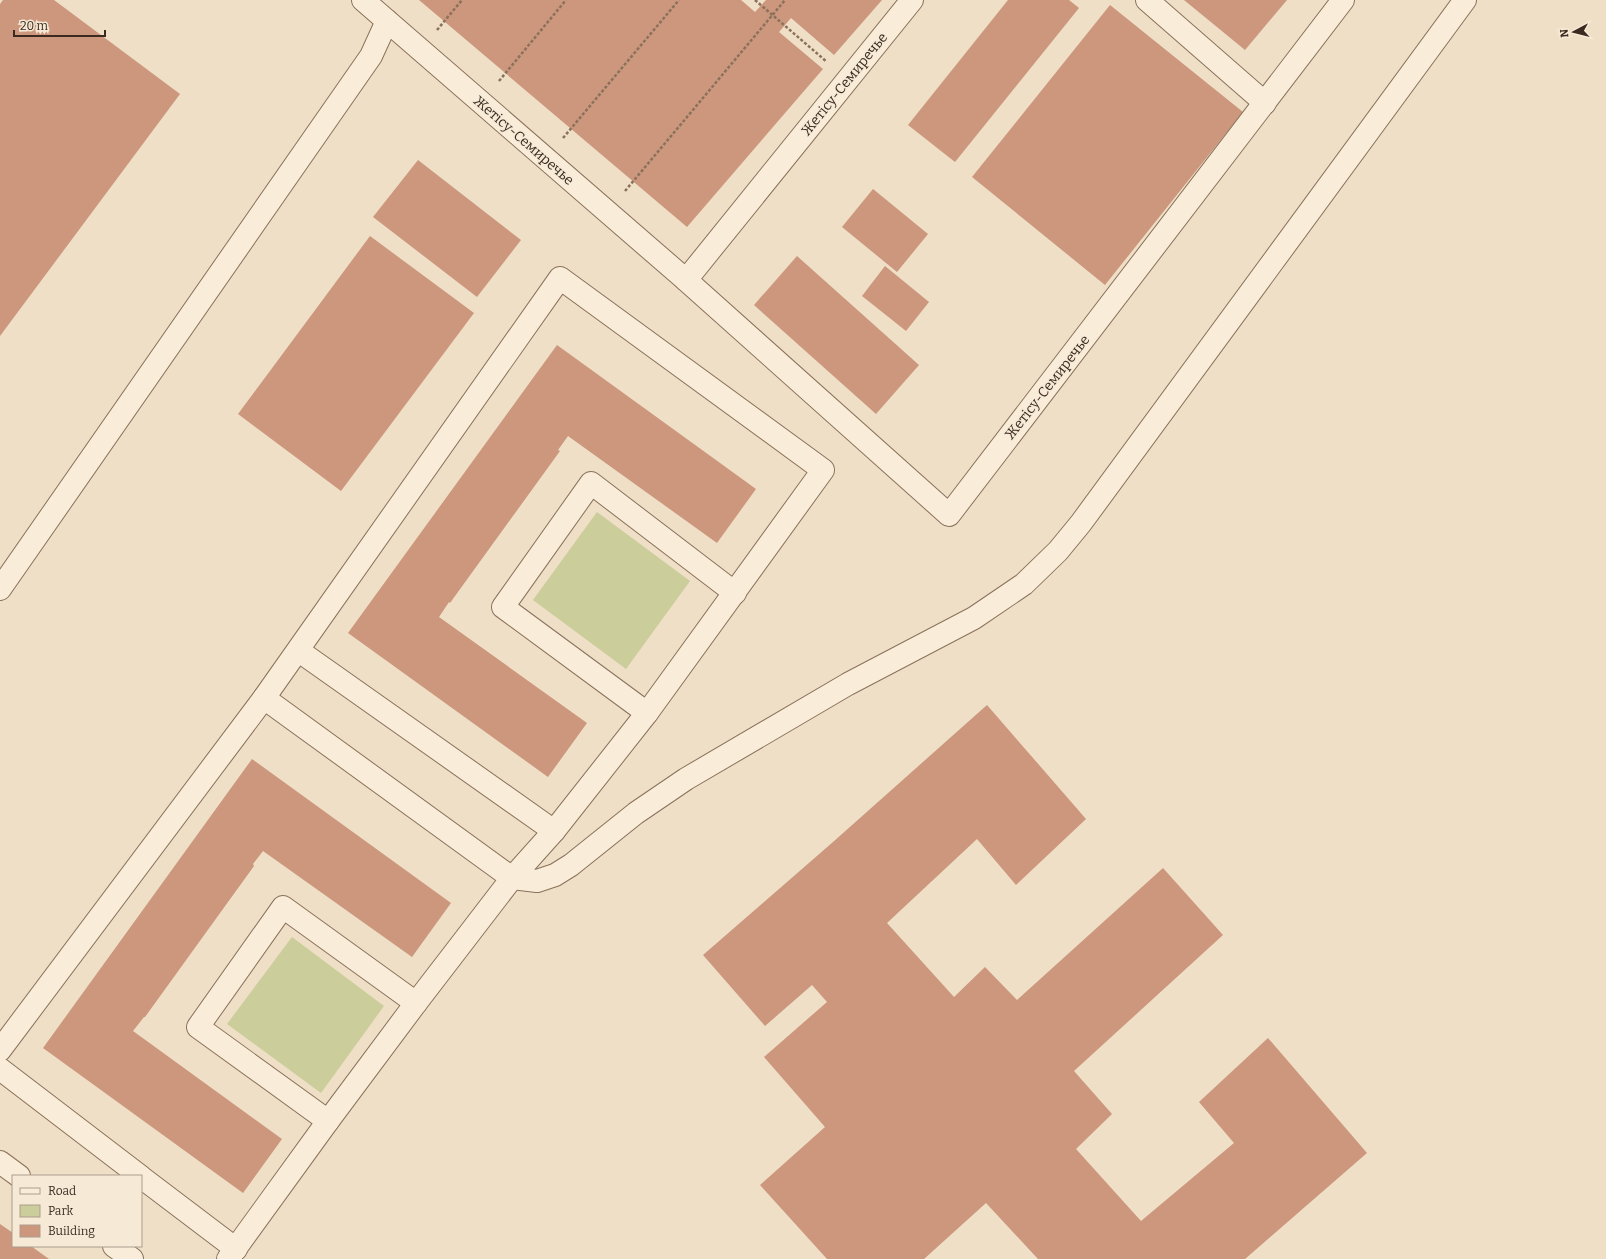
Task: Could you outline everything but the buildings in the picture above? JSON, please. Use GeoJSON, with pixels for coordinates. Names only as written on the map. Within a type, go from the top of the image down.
{"type":"FeatureCollection","features":[{"type":"Feature","properties":{"kind":"lane","name":"Жетісу-Семиречье"},"geometry":{"type":"LineString","coordinates":[[363,0],[686,280],[949,515],[1265,103]]}},
{"type":"Feature","properties":{"kind":"lane","name":"Жетісу-Семиречье"},"geometry":{"type":"LineString","coordinates":[[686,280],[912,0]]}},
{"type":"Feature","properties":{"kind":"lane"},"geometry":{"type":"LineString","coordinates":[[1147,0],[1265,103],[1343,0]]}},
{"type":"Feature","properties":{"kind":"lane"},"geometry":{"type":"LineString","coordinates":[[264,698],[512,878],[537,881],[555,875],[571,865],[636,813],[686,779],[848,684],[974,618],[1024,584],[1058,551],[1081,523],[1465,0]]}},
{"type":"Feature","properties":{"kind":"lane"},"geometry":{"type":"LineString","coordinates":[[0,589],[371,56],[387,21]]}},
{"type":"Feature","properties":{"kind":"lane"},"geometry":{"type":"LineString","coordinates":[[0,1050],[299,651],[560,278],[823,470],[647,713],[554,831],[512,878],[416,1003],[328,1121],[232,1254],[142,1178]]}},
{"type":"Feature","properties":{"kind":"lane"},"geometry":{"type":"LineString","coordinates":[[647,713],[503,607],[591,483],[735,593]]}},
{"type":"Feature","properties":{"kind":"lane"},"geometry":{"type":"LineString","coordinates":[[299,651],[554,831]]}},
{"type":"Feature","properties":{"kind":"lane"},"geometry":{"type":"LineString","coordinates":[[328,1121],[198,1027],[283,906],[416,1003]]}},
{"type":"Feature","properties":{"kind":"lane"},"geometry":{"type":"LineString","coordinates":[[0,1069],[139,1175]]}},
{"type":"Feature","properties":{"kind":"lane"},"geometry":{"type":"LineString","coordinates":[[0,1162],[18,1175]]}},
{"type":"Feature","properties":{"kind":"lane"},"geometry":{"type":"LineString","coordinates":[[115,1247],[132,1259]]}},
{"type":"Feature","properties":{"kind":"path"},"geometry":{"type":"LineString","coordinates":[[420,50],[462,0]]}},
{"type":"Feature","properties":{"kind":"path"},"geometry":{"type":"LineString","coordinates":[[481,103],[566,0]]}},
{"type":"Feature","properties":{"kind":"path"},"geometry":{"type":"LineString","coordinates":[[546,159],[679,0]]}},
{"type":"Feature","properties":{"kind":"path"},"geometry":{"type":"LineString","coordinates":[[755,0],[847,80]]}},
{"type":"Feature","properties":{"kind":"path"},"geometry":{"type":"LineString","coordinates":[[608,212],[785,0]]}},
{"type":"Feature","properties":{"kind":"green space"},"geometry":{"type":"Polygon","coordinates":[[[597,512],[690,581],[626,669],[533,600],[597,512]]]}},
{"type":"Feature","properties":{"kind":"green space"},"geometry":{"type":"Polygon","coordinates":[[[292,937],[384,1006],[321,1093],[227,1024],[292,937]]]}}]}
